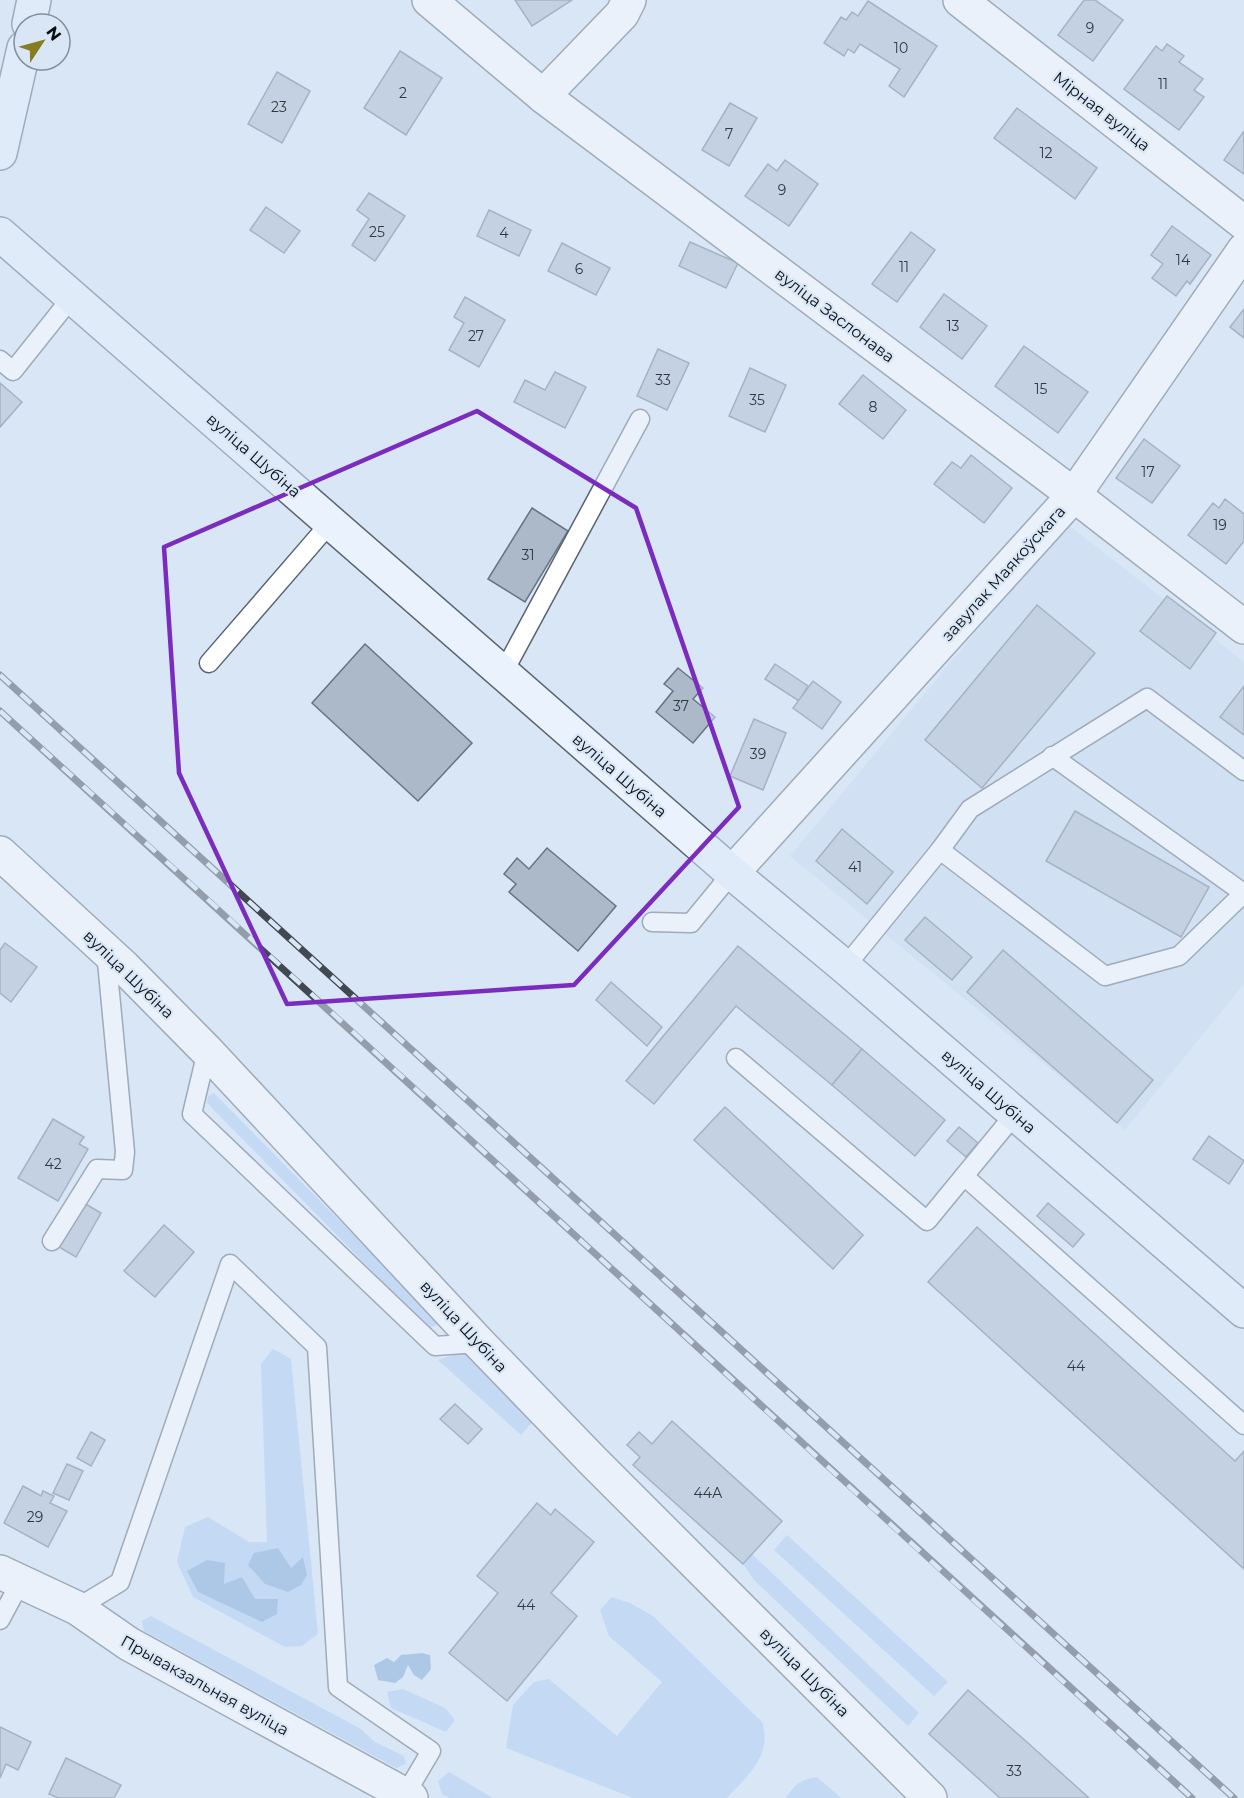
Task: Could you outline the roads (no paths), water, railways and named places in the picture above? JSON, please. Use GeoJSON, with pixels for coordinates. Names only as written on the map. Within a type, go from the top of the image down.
{"type":"FeatureCollection","features":[{"type":"Feature","properties":{"kind":"street","name":"вуліца Заслонава"},"geometry":{"type":"LineString","coordinates":[[429,0],[543,96],[1074,495],[1244,627]]}},
{"type":"Feature","properties":{"kind":"street"},"geometry":{"type":"LineString","coordinates":[[543,96],[622,14],[629,0]]}},
{"type":"Feature","properties":{"kind":"street","name":"Мірная вуліца"},"geometry":{"type":"LineString","coordinates":[[960,0],[1244,223]]}},
{"type":"Feature","properties":{"kind":"street"},"geometry":{"type":"LineString","coordinates":[[0,153],[19,72]]}},
{"type":"Feature","properties":{"kind":"street","name":"вуліца Шубіна"},"geometry":{"type":"LineString","coordinates":[[0,234],[732,873],[845,967],[1244,1311]]}},
{"type":"Feature","properties":{"kind":"street","name":"завулак Маякоўскага"},"geometry":{"type":"LineString","coordinates":[[732,873],[1074,495],[1244,250]]}},
{"type":"Feature","properties":{"kind":"street","name":"вуліца Шубіна"},"geometry":{"type":"LineString","coordinates":[[0,853],[106,950],[207,1051],[479,1343],[593,1461],[930,1798]]}},
{"type":"Feature","properties":{"kind":"street","name":"Прывакзальная вуліца"},"geometry":{"type":"LineString","coordinates":[[10,1577],[78,1608],[129,1644],[408,1796]]}},
{"type":"Feature","properties":{"kind":"lane"},"geometry":{"type":"LineString","coordinates":[[0,360],[13,371],[72,297]]}},
{"type":"Feature","properties":{"kind":"lane"},"geometry":{"type":"LineString","coordinates":[[502,673],[640,419]]}},
{"type":"Feature","properties":{"kind":"lane"},"geometry":{"type":"LineString","coordinates":[[209,663],[331,522]]}},
{"type":"Feature","properties":{"kind":"lane"},"geometry":{"type":"LineString","coordinates":[[845,967],[940,850],[970,808],[1147,698],[1244,771]]}},
{"type":"Feature","properties":{"kind":"lane"},"geometry":{"type":"LineString","coordinates":[[940,850],[1105,976],[1179,956],[1243,892],[1052,756]]}},
{"type":"Feature","properties":{"kind":"lane"},"geometry":{"type":"LineString","coordinates":[[652,922],[690,922],[732,873]]}},
{"type":"Feature","properties":{"kind":"lane"},"geometry":{"type":"LineString","coordinates":[[52,1241],[97,1168],[123,1170],[125,1152],[106,950]]}},
{"type":"Feature","properties":{"kind":"lane"},"geometry":{"type":"LineString","coordinates":[[207,1051],[192,1114],[435,1346],[479,1343]]}},
{"type":"Feature","properties":{"kind":"lane"},"geometry":{"type":"LineString","coordinates":[[736,1058],[927,1221],[1015,1114]]}},
{"type":"Feature","properties":{"kind":"lane"},"geometry":{"type":"LineString","coordinates":[[964,1176],[1244,1425]]}},
{"type":"Feature","properties":{"kind":"lane"},"geometry":{"type":"LineString","coordinates":[[78,1608],[120,1582],[230,1264],[317,1347],[338,1687],[431,1751],[408,1796]]}},
{"type":"Feature","properties":{"kind":"lane"},"geometry":{"type":"LineString","coordinates":[[0,1620],[10,1577]]}},
{"type":"Feature","properties":{"kind":"railway"},"geometry":{"type":"LineString","coordinates":[[0,675],[1234,1798]]}},
{"type":"Feature","properties":{"kind":"railway"},"geometry":{"type":"LineString","coordinates":[[0,711],[1192,1798]]}}]}
